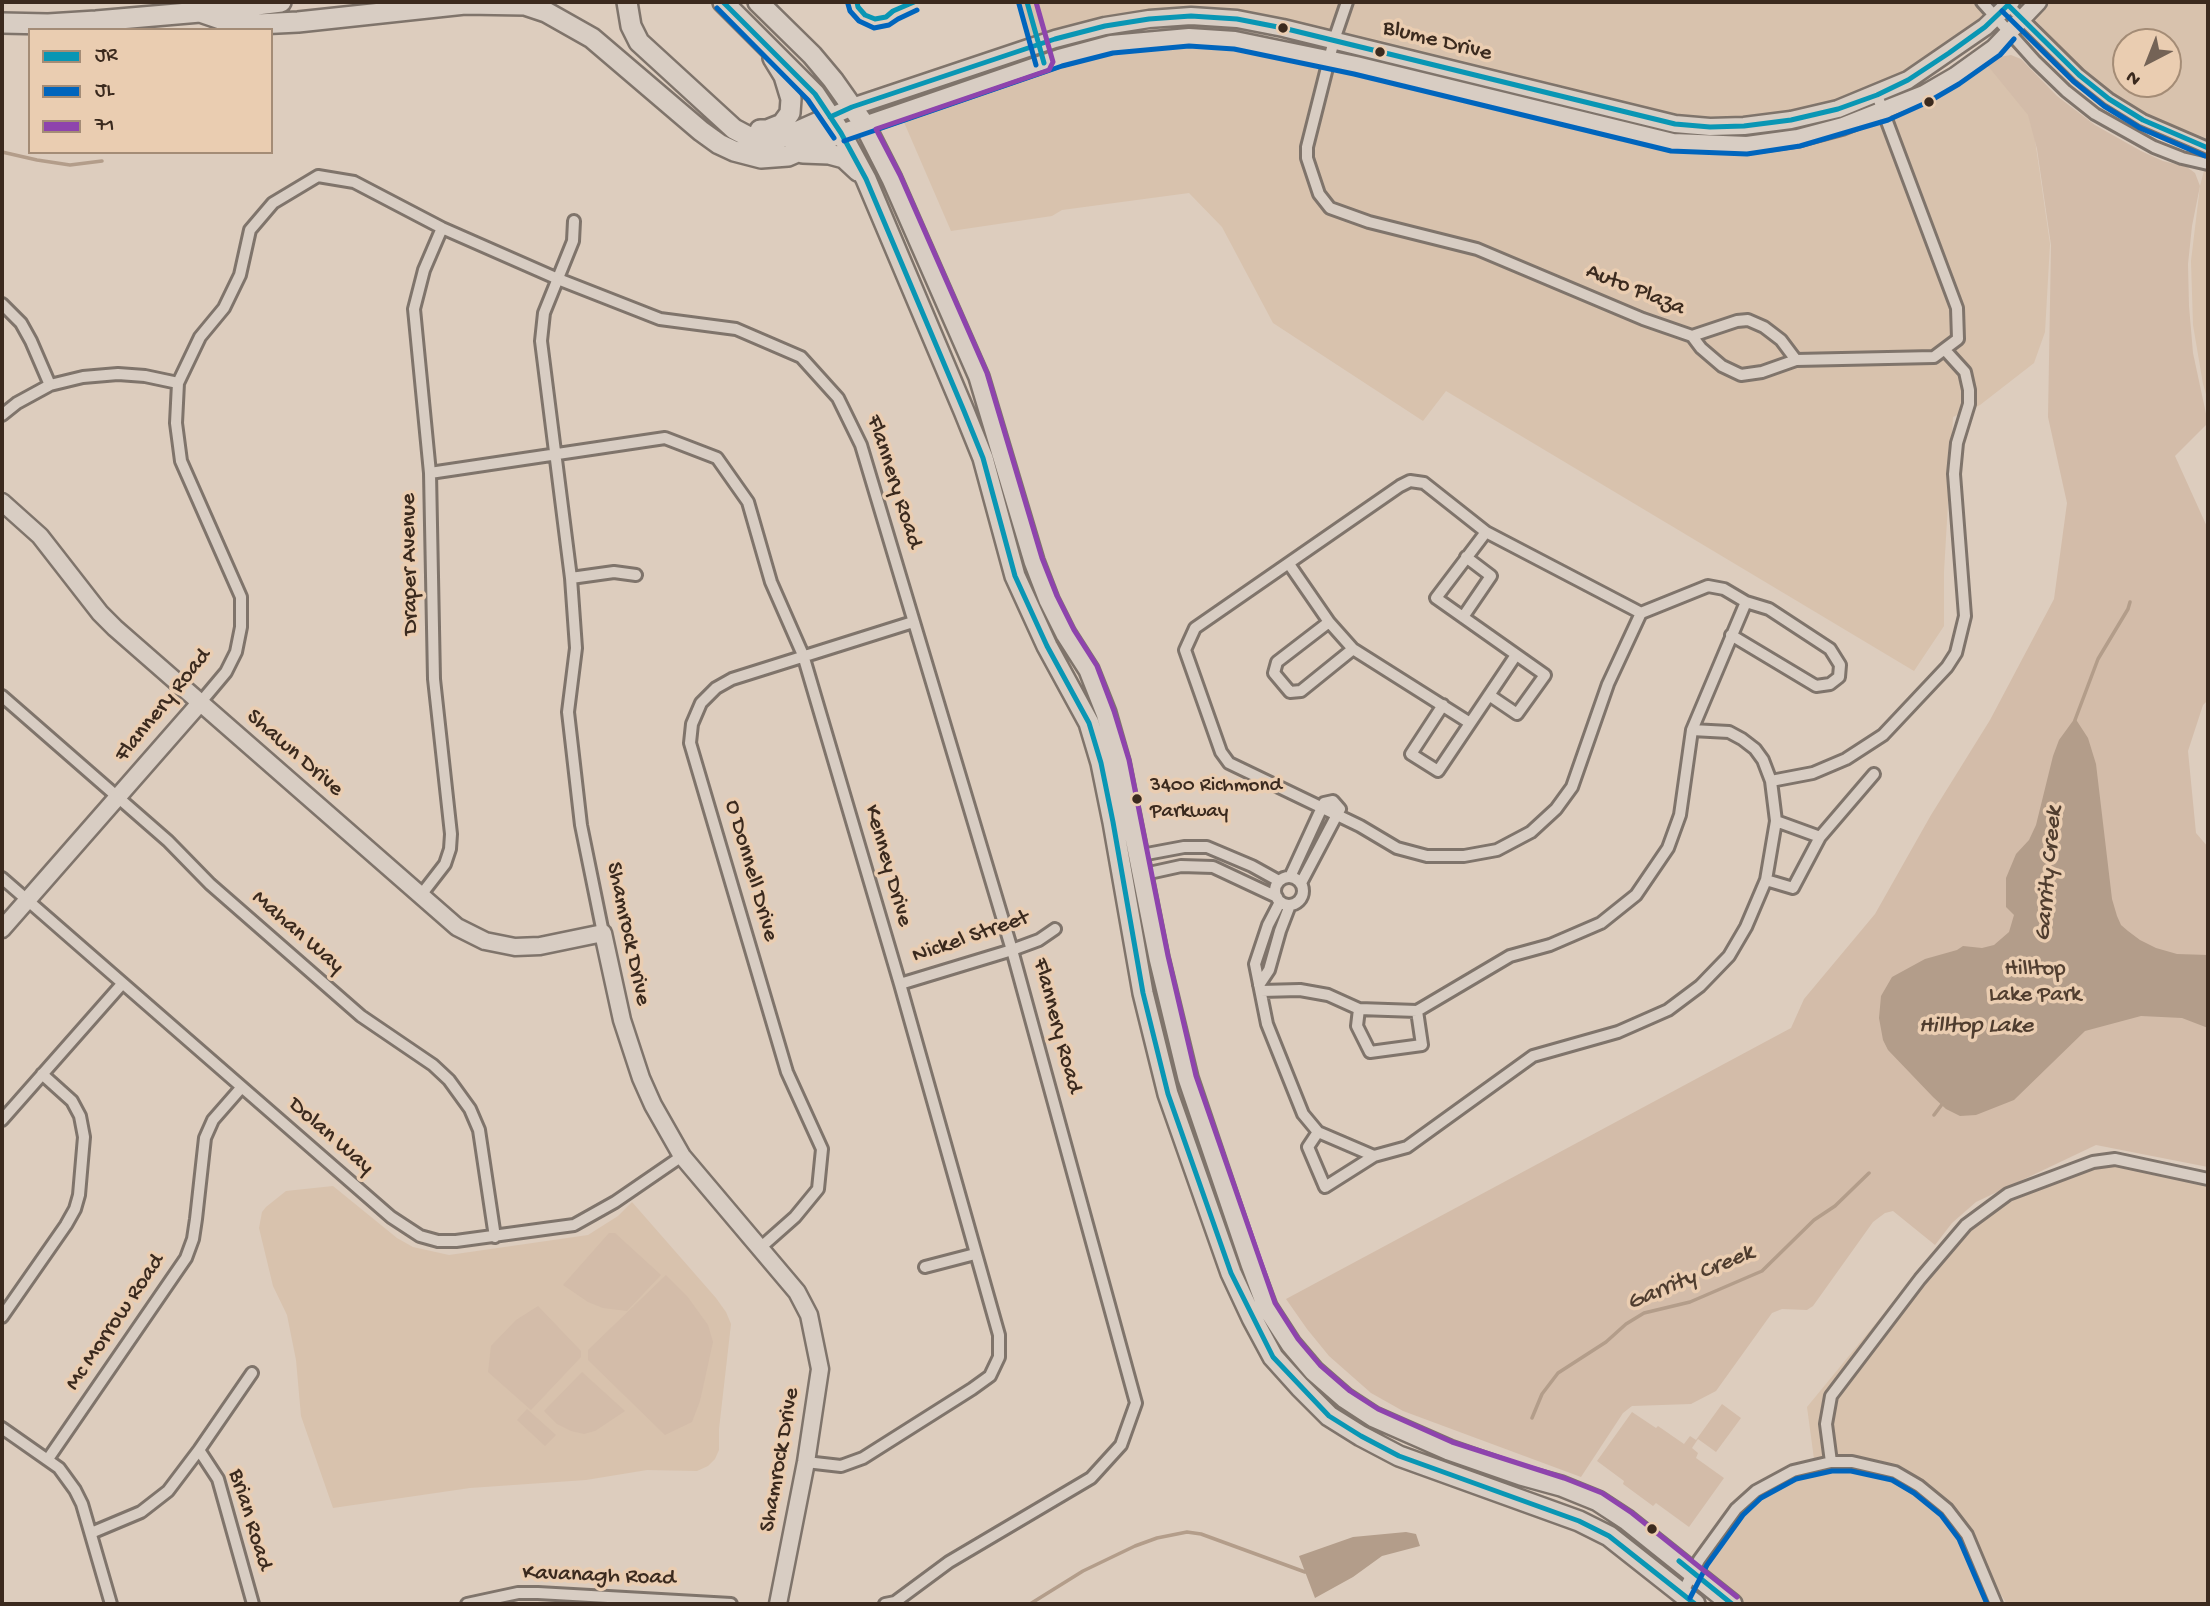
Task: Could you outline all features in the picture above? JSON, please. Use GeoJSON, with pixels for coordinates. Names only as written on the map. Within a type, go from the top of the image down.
{"type":"FeatureCollection","features":[{"type":"Feature","properties":{"kind":"highway"},"geometry":{"type":"LineString","coordinates":[[2,23],[48,24],[200,12],[281,2]]}},
{"type":"Feature","properties":{"kind":"highway"},"geometry":{"type":"LineString","coordinates":[[628,2],[631,26],[639,42],[734,129],[751,138],[767,140],[836,125]]}},
{"type":"Feature","properties":{"kind":"highway"},"geometry":{"type":"LineString","coordinates":[[723,2],[760,36],[815,94],[836,125],[866,180],[983,457],[1020,587],[1047,646],[1088,723],[1158,958],[1188,1078],[1251,1264],[1268,1307],[1291,1344],[1314,1371],[1374,1417],[1449,1450],[1561,1486],[1598,1501],[1627,1520],[1732,1604]]}},
{"type":"Feature","properties":{"kind":"highway"},"geometry":{"type":"LineString","coordinates":[[758,2],[812,55],[864,124],[892,179],[979,377],[1044,587],[1066,634],[1089,670],[1106,713],[1120,762],[1143,993],[1168,1094],[1231,1273],[1273,1357],[1329,1416],[1361,1436],[1399,1456],[1578,1521],[1609,1536],[1688,1599]]}},
{"type":"Feature","properties":{"kind":"highway"},"geometry":{"type":"LineString","coordinates":[[200,12],[238,25],[320,20],[465,4],[525,5],[546,12],[592,37],[719,144],[761,158],[798,153],[828,154],[844,158],[866,180]]}},
{"type":"Feature","properties":{"kind":"highway"},"geometry":{"type":"LineString","coordinates":[[724,119],[754,130],[767,130],[782,124],[790,113],[791,99],[784,76],[760,36]]}},
{"type":"Feature","properties":{"kind":"highway"},"geometry":{"type":"LineString","coordinates":[[798,153],[836,125]]}},
{"type":"Feature","properties":{"kind":"street","name":"Auto Plaza"},"geometry":{"type":"LineString","coordinates":[[1347,2],[1334,40],[1309,136],[1307,158],[1319,194],[1330,208],[1369,222],[1477,249],[1643,319],[1692,336],[1701,348],[1722,366],[1741,375],[1762,372],[1796,360],[1934,357],[1945,350]]}},
{"type":"Feature","properties":{"kind":"street"},"geometry":{"type":"LineString","coordinates":[[1982,2],[2008,33],[2066,91],[2104,120],[2154,148],[2208,164]]}},
{"type":"Feature","properties":{"kind":"street","name":"Blume Drive"},"geometry":{"type":"LineString","coordinates":[[836,125],[864,124],[1044,63],[1111,44],[1189,37],[1235,40],[1329,59],[1673,142],[1747,145],[1798,138],[1843,127],[1924,94],[1994,48],[2038,2]]}},
{"type":"Feature","properties":{"kind":"street","name":"Blume Drive"},"geometry":{"type":"LineString","coordinates":[[836,125],[852,107],[1055,39],[1105,26],[1191,16],[1237,19],[1334,40],[1675,124],[1744,126],[1791,120],[1838,109],[1877,95],[1918,74],[1995,18],[2008,3]]}},
{"type":"Feature","properties":{"kind":"street"},"geometry":{"type":"LineString","coordinates":[[2008,3],[2079,75],[2109,99],[2143,120],[2208,148]]}},
{"type":"Feature","properties":{"kind":"street"},"geometry":{"type":"LineString","coordinates":[[1771,781],[1813,773],[1846,759],[1883,736],[1947,667],[1956,653],[1965,616],[1954,474],[1957,443],[1969,404],[1969,390],[1965,372],[1945,350],[1958,340],[1957,308],[1877,95]]}},
{"type":"Feature","properties":{"kind":"street","name":"Flannery Road"},"geometry":{"type":"LineString","coordinates":[[2,929],[226,672],[236,652],[241,627],[241,597],[181,461],[177,423],[178,383],[200,337],[224,307],[240,275],[250,230],[273,203],[318,176],[354,182],[442,228],[558,279],[660,319],[736,329],[801,357],[838,398],[861,445],[1012,950],[1136,1403],[1121,1445],[1091,1478],[949,1562],[895,1602],[885,1604]]}},
{"type":"Feature","properties":{"kind":"street","name":"Shamrock Drive"},"geometry":{"type":"LineString","coordinates":[[574,220],[573,241],[544,313],[541,341],[571,578],[576,648],[568,712],[581,825],[622,1020],[634,1060],[653,1105],[682,1156],[797,1292],[809,1315],[820,1369],[806,1462],[778,1604]]}},
{"type":"Feature","properties":{"kind":"street","name":"Draper Avenue"},"geometry":{"type":"LineString","coordinates":[[421,895],[445,864],[451,834],[434,679],[430,473],[414,309],[424,270],[442,228]]}},
{"type":"Feature","properties":{"kind":"street"},"geometry":{"type":"LineString","coordinates":[[2,304],[21,323],[32,341],[50,385]]}},
{"type":"Feature","properties":{"kind":"street"},"geometry":{"type":"LineString","coordinates":[[1692,336],[1748,320],[1764,327],[1781,340],[1796,360]]}},
{"type":"Feature","properties":{"kind":"street"},"geometry":{"type":"LineString","coordinates":[[2,415],[17,403],[50,385],[83,377],[118,374],[178,383]]}},
{"type":"Feature","properties":{"kind":"street","name":"Kenney Drive"},"geometry":{"type":"LineString","coordinates":[[430,473],[665,439],[717,458],[748,502],[771,582],[803,655],[999,1335],[999,1357],[990,1376],[972,1389],[863,1458],[841,1466],[806,1462]]}},
{"type":"Feature","properties":{"kind":"street"},"geometry":{"type":"LineString","coordinates":[[1641,613],[1486,532],[1424,483],[1410,481],[1195,628],[1185,650],[1221,752],[1229,763],[1360,826],[1397,848],[1427,856],[1464,856],[1497,850],[1531,832],[1556,808],[1572,787],[1608,684],[1641,613],[1709,586],[1724,589],[1746,603],[1769,610],[1830,649],[1840,665],[1839,677],[1830,684],[1816,686],[1731,635]]}},
{"type":"Feature","properties":{"kind":"street","name":"Shawn Drive"},"geometry":{"type":"LineString","coordinates":[[2,502],[40,536],[100,613],[465,932],[493,943],[514,947],[540,946],[603,933]]}},
{"type":"Feature","properties":{"kind":"street"},"geometry":{"type":"LineString","coordinates":[[1486,532],[1436,598],[1545,675],[1517,714],[1489,695]]}},
{"type":"Feature","properties":{"kind":"street"},"geometry":{"type":"LineString","coordinates":[[1463,617],[1491,576],[1466,556]]}},
{"type":"Feature","properties":{"kind":"street"},"geometry":{"type":"LineString","coordinates":[[1289,564],[1329,622],[1353,649],[1470,723]]}},
{"type":"Feature","properties":{"kind":"street"},"geometry":{"type":"LineString","coordinates":[[571,578],[614,572],[636,575]]}},
{"type":"Feature","properties":{"kind":"street"},"geometry":{"type":"LineString","coordinates":[[1260,988],[1300,990],[1328,995],[1359,1009],[1418,1011],[1510,956],[1550,945],[1601,923],[1636,895],[1668,848],[1680,815],[1692,730],[1746,603]]}},
{"type":"Feature","properties":{"kind":"street","name":"O Donnell Drive"},"geometry":{"type":"LineString","coordinates":[[760,1248],[795,1217],[818,1189],[822,1149],[787,1072],[690,743],[692,724],[701,703],[716,688],[732,679],[914,622]]}},
{"type":"Feature","properties":{"kind":"street"},"geometry":{"type":"LineString","coordinates":[[1329,622],[1277,662],[1274,673],[1290,692],[1301,691],[1353,649]]}},
{"type":"Feature","properties":{"kind":"street"},"geometry":{"type":"LineString","coordinates":[[1443,705],[1411,754],[1437,771],[1516,655]]}},
{"type":"Feature","properties":{"kind":"street","name":"Mahan Way"},"geometry":{"type":"LineString","coordinates":[[2,696],[168,841],[210,884],[361,1016],[433,1065],[457,1089],[470,1108],[479,1130],[495,1237]]}},
{"type":"Feature","properties":{"kind":"street"},"geometry":{"type":"LineString","coordinates":[[1318,1132],[1308,1147],[1325,1187],[1374,1156],[1407,1147],[1533,1056],[1618,1032],[1668,1010],[1700,986],[1729,957],[1746,927],[1766,880],[1776,821],[1771,781],[1763,760],[1742,738],[1729,732],[1692,730]]}},
{"type":"Feature","properties":{"kind":"street"},"geometry":{"type":"LineString","coordinates":[[1766,880],[1793,888],[1820,837],[1874,774]]}},
{"type":"Feature","properties":{"kind":"street"},"geometry":{"type":"LineString","coordinates":[[1296,880],[1304,846],[1321,809]]}},
{"type":"Feature","properties":{"kind":"street"},"geometry":{"type":"LineString","coordinates":[[1131,867],[1184,847],[1207,848],[1252,866],[1279,881],[1296,880],[1317,852],[1336,816]]}},
{"type":"Feature","properties":{"kind":"street"},"geometry":{"type":"LineString","coordinates":[[1776,821],[1820,837]]}},
{"type":"Feature","properties":{"kind":"street"},"geometry":{"type":"LineString","coordinates":[[1304,846],[1317,852]]}},
{"type":"Feature","properties":{"kind":"street"},"geometry":{"type":"LineString","coordinates":[[1131,867],[1213,867],[1282,902],[1302,898],[1303,889],[1296,880]]}},
{"type":"Feature","properties":{"kind":"street","name":"Dolan Way"},"geometry":{"type":"LineString","coordinates":[[2,878],[241,1088],[404,1227],[420,1236],[447,1242],[562,1228],[584,1221],[682,1156]]}},
{"type":"Feature","properties":{"kind":"street"},"geometry":{"type":"LineString","coordinates":[[1279,881],[1275,889],[1282,902]]}},
{"type":"Feature","properties":{"kind":"street"},"geometry":{"type":"LineString","coordinates":[[1282,902],[1268,925],[1255,964],[1267,1024],[1303,1114],[1318,1132],[1374,1156]]}},
{"type":"Feature","properties":{"kind":"street","name":"Nickel Street"},"geometry":{"type":"LineString","coordinates":[[900,984],[1012,950],[1040,940],[1055,929]]}},
{"type":"Feature","properties":{"kind":"street"},"geometry":{"type":"LineString","coordinates":[[2,1120],[122,984]]}},
{"type":"Feature","properties":{"kind":"street"},"geometry":{"type":"LineString","coordinates":[[1359,1009],[1357,1026],[1370,1052],[1422,1045],[1418,1011]]}},
{"type":"Feature","properties":{"kind":"street"},"geometry":{"type":"LineString","coordinates":[[2,1317],[66,1225],[79,1195],[84,1138],[80,1116],[72,1101],[42,1074]]}},
{"type":"Feature","properties":{"kind":"street","name":"Mc Morrow Road"},"geometry":{"type":"LineString","coordinates":[[48,1459],[186,1258],[193,1239],[205,1138],[213,1120],[241,1088]]}},
{"type":"Feature","properties":{"kind":"street"},"geometry":{"type":"LineString","coordinates":[[1831,1462],[1826,1424],[1832,1396],[1920,1279],[1966,1226],[2008,1194],[2093,1162],[2115,1159],[2208,1179]]}},
{"type":"Feature","properties":{"kind":"street"},"geometry":{"type":"LineString","coordinates":[[925,1267],[975,1254]]}},
{"type":"Feature","properties":{"kind":"street"},"geometry":{"type":"LineString","coordinates":[[90,1533],[129,1518],[160,1498],[175,1483],[252,1373]]}},
{"type":"Feature","properties":{"kind":"street"},"geometry":{"type":"LineString","coordinates":[[2,1428],[59,1468],[75,1490],[111,1604]]}},
{"type":"Feature","properties":{"kind":"street","name":"Brian Road"},"geometry":{"type":"LineString","coordinates":[[199,1450],[218,1479],[253,1604]]}},
{"type":"Feature","properties":{"kind":"street"},"geometry":{"type":"LineString","coordinates":[[1688,1599],[1692,1572],[1735,1509],[1756,1491],[1793,1471],[1831,1462],[1859,1463],[1895,1472],[1919,1486],[1947,1509],[1967,1535],[1996,1604]]}},
{"type":"Feature","properties":{"kind":"street","name":"Kavanagh Road"},"geometry":{"type":"LineString","coordinates":[[467,1604],[518,1593],[731,1604]]}},
{"type":"Feature","properties":{"kind":"shaded area"},"geometry":{"type":"Polygon","coordinates":[[[1020,2],[1994,2],[1999,7],[1876,97],[1787,116],[1683,122],[1435,61],[1260,14],[1185,10],[1026,44],[1020,2]]]}},
{"type":"Feature","properties":{"kind":"shaded area"},"geometry":{"type":"Polygon","coordinates":[[[2047,2],[2208,2],[2208,139],[2139,111],[2120,98],[2182,98],[2182,28],[2112,28],[2112,93],[2087,76],[2033,17],[2047,2]]]}},
{"type":"Feature","properties":{"kind":"shaded area"},"geometry":{"type":"Polygon","coordinates":[[[1174,42],[1215,43],[1331,64],[1655,144],[1758,148],[1883,118],[1990,56],[2031,112],[2050,244],[2045,332],[2034,363],[1980,405],[1953,417],[1944,572],[1944,626],[1914,671],[1446,391],[1423,421],[1273,323],[1222,227],[1189,193],[1062,210],[1052,216],[951,231],[900,113],[1045,66],[1174,42]]]}},
{"type":"Feature","properties":{"kind":"shaded area"},"geometry":{"type":"Polygon","coordinates":[[[2208,155],[2208,401],[2193,325],[2191,261],[2200,186],[2208,155]]]}},
{"type":"Feature","properties":{"kind":"shaded area"},"geometry":{"type":"Polygon","coordinates":[[[2099,1153],[2208,1171],[2208,1604],[2007,1604],[1930,1484],[1862,1458],[1814,1459],[1807,1407],[1954,1228],[1980,1205],[2099,1153]]]}},
{"type":"Feature","properties":{"kind":"shaded area"},"geometry":{"type":"Polygon","coordinates":[[[333,1186],[397,1238],[413,1247],[449,1255],[588,1235],[618,1216],[632,1202],[716,1298],[731,1324],[719,1450],[715,1459],[697,1471],[647,1470],[586,1480],[470,1488],[333,1508],[301,1416],[296,1360],[287,1315],[273,1286],[259,1228],[262,1212],[286,1191],[333,1186]]]}},
{"type":"Feature","properties":{"kind":"shaded area"},"geometry":{"type":"Polygon","coordinates":[[[1836,1468],[1887,1478],[1928,1499],[1970,1555],[1993,1604],[1740,1604],[1697,1569],[1748,1507],[1792,1478],[1836,1468]]]}},
{"type":"Feature","properties":{"kind":"green space","name":"Hilltop Lake Park"},"geometry":{"type":"Polygon","coordinates":[[[2011,55],[2021,59],[2057,96],[2095,125],[2141,151],[2163,161],[2187,167],[2195,173],[2200,186],[2188,264],[2189,306],[2193,353],[2208,423],[2175,456],[2208,529],[2208,700],[2203,705],[2188,751],[2196,833],[2208,847],[2208,1167],[2096,1145],[1976,1202],[1952,1223],[1935,1245],[1893,1211],[1885,1213],[1873,1222],[1813,1306],[1807,1310],[1782,1309],[1772,1313],[1716,1391],[1691,1404],[1632,1406],[1623,1413],[1581,1477],[1403,1411],[1371,1393],[1329,1356],[1286,1299],[1791,1028],[1804,999],[1875,914],[1931,815],[1990,720],[2054,599],[2067,503],[2048,417],[2051,245],[2037,149],[2028,115],[1988,66],[1999,57],[2011,55]]]}},
{"type":"Feature","properties":{"kind":"green space"},"geometry":{"type":"Polygon","coordinates":[[[609,1233],[615,1233],[661,1275],[627,1311],[603,1308],[588,1302],[563,1285],[609,1233]]]}},
{"type":"Feature","properties":{"kind":"green space"},"geometry":{"type":"Polygon","coordinates":[[[666,1275],[687,1296],[708,1325],[713,1342],[700,1401],[692,1422],[665,1435],[588,1360],[588,1350],[666,1275]]]}},
{"type":"Feature","properties":{"kind":"green space"},"geometry":{"type":"Polygon","coordinates":[[[538,1306],[581,1351],[581,1357],[531,1410],[488,1372],[491,1346],[516,1320],[538,1306]]]}},
{"type":"Feature","properties":{"kind":"green space"},"geometry":{"type":"Polygon","coordinates":[[[582,1372],[625,1411],[595,1431],[584,1434],[557,1424],[544,1411],[582,1372]]]}},
{"type":"Feature","properties":{"kind":"green space"},"geometry":{"type":"Polygon","coordinates":[[[1722,1404],[1741,1418],[1716,1452],[1698,1439],[1692,1448],[1698,1453],[1696,1458],[1724,1478],[1689,1527],[1656,1503],[1653,1506],[1597,1461],[1632,1412],[1684,1444],[1690,1436],[1696,1440],[1722,1404]]]}},
{"type":"Feature","properties":{"kind":"green space"},"geometry":{"type":"Polygon","coordinates":[[[527,1409],[556,1435],[545,1446],[517,1420],[527,1409]]]}},
{"type":"Feature","properties":{"kind":"water","name":"Hilltop Lake"},"geometry":{"type":"Polygon","coordinates":[[[2075,718],[2088,738],[2096,764],[2112,899],[2117,916],[2128,931],[2156,948],[2177,954],[2208,955],[2208,1028],[2182,1018],[2141,1016],[2085,1031],[2014,1100],[1976,1115],[1960,1116],[1946,1109],[1888,1050],[1883,1040],[1879,1018],[1881,996],[1892,977],[1925,959],[1963,946],[1982,948],[1994,945],[2009,932],[2014,915],[2006,907],[2006,878],[2016,854],[2029,840],[2036,825],[2053,756],[2059,740],[2075,718]]]}},
{"type":"Feature","properties":{"kind":"water"},"geometry":{"type":"Polygon","coordinates":[[[1406,1532],[1416,1534],[1420,1546],[1382,1556],[1353,1577],[1315,1598],[1299,1556],[1353,1537],[1406,1532]]]}},
{"type":"Feature","properties":{"kind":"waterway"},"geometry":{"type":"LineString","coordinates":[[2,152],[70,165],[102,161]]}},
{"type":"Feature","properties":{"kind":"waterway","name":"Garrity Creek"},"geometry":{"type":"LineString","coordinates":[[2075,720],[2098,659],[2130,602]]}},
{"type":"Feature","properties":{"kind":"waterway","name":"Garrity Creek"},"geometry":{"type":"LineString","coordinates":[[1934,1115],[1943,1103]]}},
{"type":"Feature","properties":{"kind":"waterway","name":"Garrity Creek"},"geometry":{"type":"LineString","coordinates":[[1532,1418],[1542,1394],[1558,1373],[1644,1313],[1690,1302],[1762,1271],[1814,1220],[1835,1206],[1869,1173]]}},
{"type":"Feature","properties":{"kind":"waterway","name":"Garrity Creek"},"geometry":{"type":"LineString","coordinates":[[1030,1604],[1083,1571],[1135,1546],[1187,1532],[1201,1534],[1308,1571]]}},
{"type":"Feature","properties":{"kind":"transit line","name":"JR"},"geometry":{"type":"LineString","coordinates":[[723,2],[815,94],[841,133],[866,179],[964,411],[983,458],[1015,576],[1047,646],[1089,723],[1101,763],[1113,822],[1143,993],[1168,1094],[1231,1273],[1273,1357],[1329,1416],[1361,1436],[1399,1456],[1579,1521],[1609,1536],[1695,1604]]}},
{"type":"Feature","properties":{"kind":"transit line","name":"JR"},"geometry":{"type":"LineString","coordinates":[[857,2],[865,15],[875,19],[886,17],[914,2]]}},
{"type":"Feature","properties":{"kind":"transit line","name":"JR"},"geometry":{"type":"LineString","coordinates":[[1027,2],[1044,63]]}},
{"type":"Feature","properties":{"kind":"transit line","name":"71"},"geometry":{"type":"LineString","coordinates":[[1036,2],[1053,62],[1049,70],[876,129],[900,175],[987,373],[1042,558],[1074,630],[1097,666],[1114,711],[1129,760],[1168,956],[1196,1076],[1275,1303],[1298,1339],[1320,1365],[1350,1391],[1378,1409],[1452,1442],[1602,1493],[1632,1513],[1737,1597]]}},
{"type":"Feature","properties":{"kind":"transit line","name":"JL"},"geometry":{"type":"LineString","coordinates":[[848,4],[850,11],[859,21],[874,28],[889,25],[917,10]]}},
{"type":"Feature","properties":{"kind":"transit line","name":"JL"},"geometry":{"type":"LineString","coordinates":[[1019,4],[1036,65]]}},
{"type":"Feature","properties":{"kind":"transit line","name":"JR"},"geometry":{"type":"LineString","coordinates":[[2008,5],[2079,75],[2109,99],[2143,120],[2208,148]]}},
{"type":"Feature","properties":{"kind":"transit line","name":"JR"},"geometry":{"type":"LineString","coordinates":[[830,117],[852,107],[1055,39],[1105,26],[1191,16],[1237,19],[1283,28],[1675,124],[1744,126],[1791,120],[1838,109],[1877,95],[1908,80],[1949,53],[1985,27],[2008,5]]}},
{"type":"Feature","properties":{"kind":"transit line","name":"JL"},"geometry":{"type":"LineString","coordinates":[[717,8],[808,100],[834,138]]}},
{"type":"Feature","properties":{"kind":"transit line","name":"JL"},"geometry":{"type":"LineString","coordinates":[[2002,11],[2073,81],[2104,106],[2140,128],[2205,156]]}},
{"type":"Feature","properties":{"kind":"transit line","name":"JL"},"geometry":{"type":"LineString","coordinates":[[844,141],[1062,66],[1113,53],[1189,46],[1234,49],[1354,74],[1671,151],[1747,154],[1800,146],[1888,120],[1959,84],[2000,55],[2014,39]]}},
{"type":"Feature","properties":{"kind":"transit line","name":"JL"},"geometry":{"type":"LineString","coordinates":[[1690,1598],[1707,1565],[1743,1515],[1761,1498],[1796,1479],[1832,1471],[1851,1471],[1892,1480],[1914,1493],[1941,1515],[1959,1539],[1987,1604]]}},
{"type":"Feature","properties":{"kind":"transit line","name":"JR"},"geometry":{"type":"LineString","coordinates":[[1679,1561],[1732,1604]]}},
{"type":"Feature","properties":{"kind":"place","name":"3400 Richmond Parkway"},"geometry":{"type":"Point","coordinates":[1137,799]}}]}
